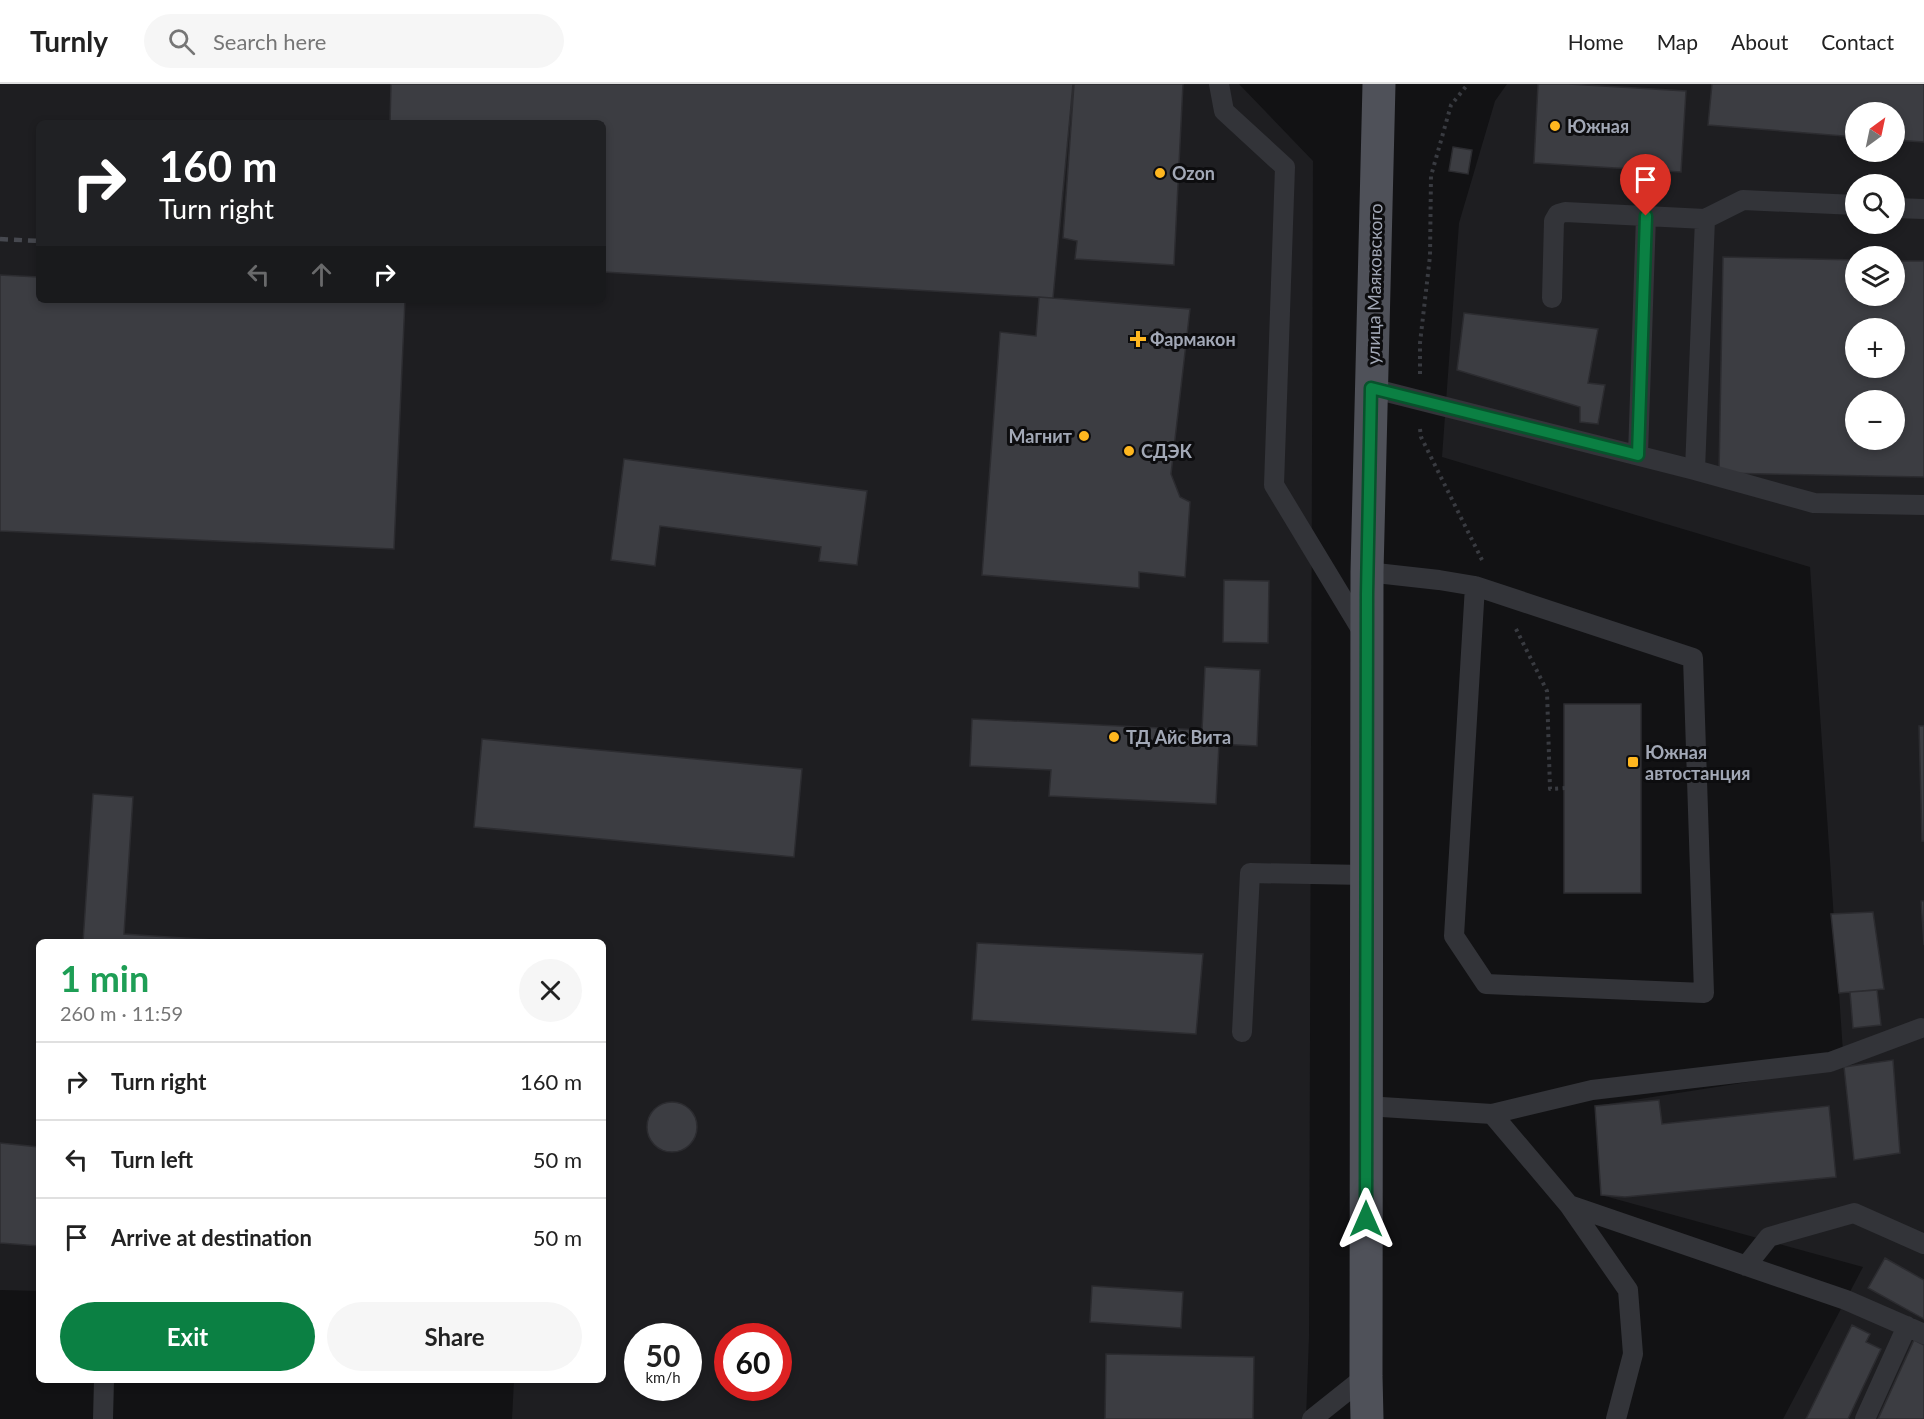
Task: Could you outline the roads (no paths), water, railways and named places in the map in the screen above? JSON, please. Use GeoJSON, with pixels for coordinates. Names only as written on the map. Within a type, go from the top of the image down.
{"type":"FeatureCollection","features":[{"type":"Feature","properties":{"kind":"main road"},"geometry":{"type":"LineString","coordinates":[[1354,84],[1378,118]]}},
{"type":"Feature","properties":{"kind":"main road","name":"улица Маяковского"},"geometry":{"type":"LineString","coordinates":[[1367,1419],[1367,573],[1379,84]]}},
{"type":"Feature","properties":{"kind":"main road"},"geometry":{"type":"LineString","coordinates":[[1378,118],[1393,84]]}},
{"type":"Feature","properties":{"kind":"lane"},"geometry":{"type":"LineString","coordinates":[[1219,84],[1224,111],[1285,167],[1274,485],[1367,638]]}},
{"type":"Feature","properties":{"kind":"lane"},"geometry":{"type":"LineString","coordinates":[[1552,298],[1554,220],[1558,214],[1565,212],[1705,219],[1743,200],[1845,205]]}},
{"type":"Feature","properties":{"kind":"lane"},"geometry":{"type":"LineString","coordinates":[[1905,208],[1924,209]]}},
{"type":"Feature","properties":{"kind":"lane"},"geometry":{"type":"LineString","coordinates":[[1638,455],[1646,216]]}},
{"type":"Feature","properties":{"kind":"lane"},"geometry":{"type":"LineString","coordinates":[[1695,470],[1705,219]]}},
{"type":"Feature","properties":{"kind":"lane"},"geometry":{"type":"LineString","coordinates":[[1371,388],[1638,455],[1814,503],[1924,505]]}},
{"type":"Feature","properties":{"kind":"lane"},"geometry":{"type":"LineString","coordinates":[[1367,573],[1475,586],[1693,658],[1704,993],[1486,984],[1454,936],[1475,586]]}},
{"type":"Feature","properties":{"kind":"lane"},"geometry":{"type":"LineString","coordinates":[[1242,1032],[1250,873],[1366,875]]}},
{"type":"Feature","properties":{"kind":"lane"},"geometry":{"type":"LineString","coordinates":[[1366,1106],[1492,1114],[1592,1090],[1830,1062],[1921,1028]]}},
{"type":"Feature","properties":{"kind":"lane"},"geometry":{"type":"LineString","coordinates":[[1492,1114],[1569,1205],[1628,1290],[1633,1354],[1616,1419]]}},
{"type":"Feature","properties":{"kind":"lane"},"geometry":{"type":"LineString","coordinates":[[1569,1205],[1846,1300],[1915,1330],[1865,1419]]}},
{"type":"Feature","properties":{"kind":"lane"},"geometry":{"type":"LineString","coordinates":[[1746,1266],[1769,1237],[1854,1214],[1924,1244]]}},
{"type":"Feature","properties":{"kind":"lane"},"geometry":{"type":"LineString","coordinates":[[1312,1419],[1366,1376]]}},
{"type":"Feature","properties":{"kind":"lane"},"geometry":{"type":"LineString","coordinates":[[103,1419],[104,1383]]}},
{"type":"Feature","properties":{"kind":"railway"},"geometry":{"type":"LineString","coordinates":[[0,239],[36,241]]}},
{"type":"Feature","properties":{"kind":"place","name":"Южная"},"geometry":{"type":"Point","coordinates":[1555,126]}},
{"type":"Feature","properties":{"kind":"place","name":"Ozon"},"geometry":{"type":"Point","coordinates":[1160,173]}},
{"type":"Feature","properties":{"kind":"place","name":"Фармакон"},"geometry":{"type":"Point","coordinates":[1138,339]}},
{"type":"Feature","properties":{"kind":"place","name":"Магнит"},"geometry":{"type":"Point","coordinates":[1084,436]}},
{"type":"Feature","properties":{"kind":"place","name":"СДЭК"},"geometry":{"type":"Point","coordinates":[1129,451]}},
{"type":"Feature","properties":{"kind":"place","name":"ТД Айс Вита"},"geometry":{"type":"Point","coordinates":[1114,737]}},
{"type":"Feature","properties":{"kind":"place","name":"Южная автостанция"},"geometry":{"type":"Point","coordinates":[1633,762]}}]}
